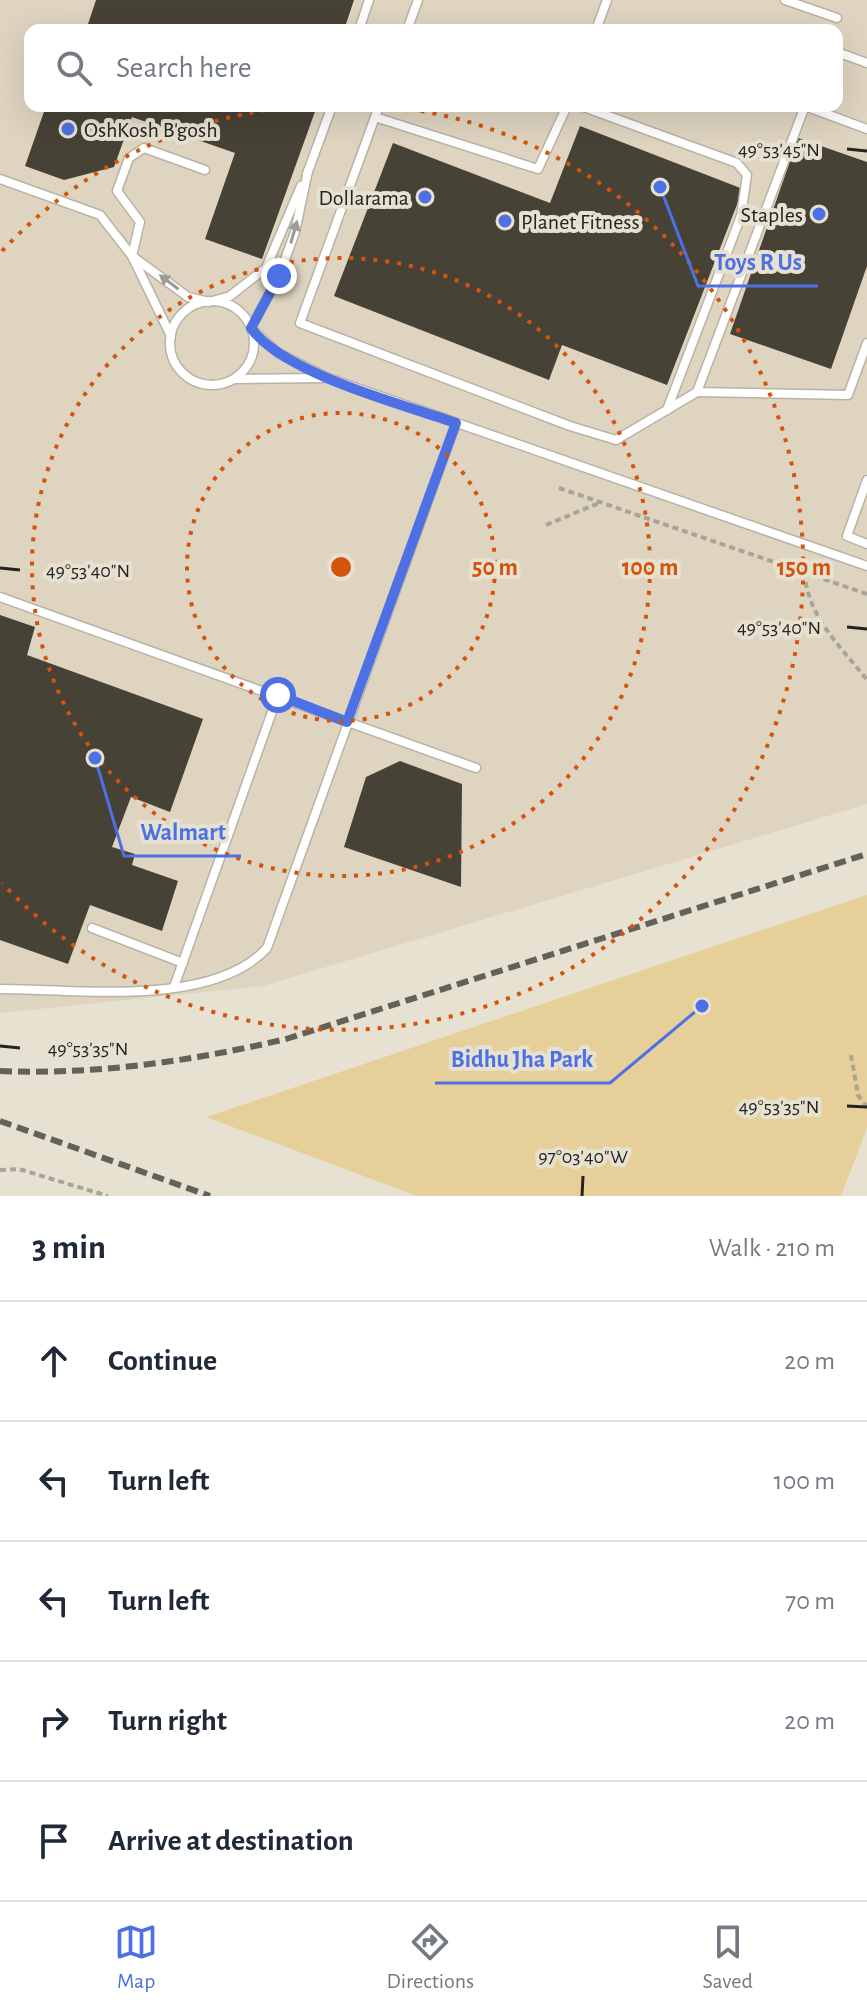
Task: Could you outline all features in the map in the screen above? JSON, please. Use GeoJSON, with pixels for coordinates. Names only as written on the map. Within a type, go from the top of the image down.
{"type":"FeatureCollection","features":[{"type":"Feature","properties":{"kind":"lane"},"geometry":{"type":"LineString","coordinates":[[361,24],[369,0]]}},
{"type":"Feature","properties":{"kind":"lane"},"geometry":{"type":"LineString","coordinates":[[409,24],[418,0]]}},
{"type":"Feature","properties":{"kind":"lane"},"geometry":{"type":"LineString","coordinates":[[598,24],[607,0]]}},
{"type":"Feature","properties":{"kind":"lane"},"geometry":{"type":"LineString","coordinates":[[785,0],[815,5],[837,18]]}},
{"type":"Feature","properties":{"kind":"lane"},"geometry":{"type":"LineString","coordinates":[[843,54],[867,63]]}},
{"type":"Feature","properties":{"kind":"lane"},"geometry":{"type":"LineString","coordinates":[[171,337],[179,317],[190,308],[242,289],[266,268],[330,112]]}},
{"type":"Feature","properties":{"kind":"lane"},"geometry":{"type":"LineString","coordinates":[[377,112],[300,323],[570,426],[616,440],[697,392],[848,395],[867,343]]}},
{"type":"Feature","properties":{"kind":"lane"},"geometry":{"type":"LineString","coordinates":[[375,117],[538,169],[564,112]]}},
{"type":"Feature","properties":{"kind":"lane"},"geometry":{"type":"LineString","coordinates":[[597,112],[737,163],[747,175],[741,216],[666,412]]}},
{"type":"Feature","properties":{"kind":"lane"},"geometry":{"type":"LineString","coordinates":[[697,392],[803,112]]}},
{"type":"Feature","properties":{"kind":"lane"},"geometry":{"type":"LineString","coordinates":[[821,112],[867,129]]}},
{"type":"Feature","properties":{"kind":"lane"},"geometry":{"type":"LineString","coordinates":[[132,256],[140,222],[117,191],[129,158],[144,148],[205,170]]}},
{"type":"Feature","properties":{"kind":"lane"},"geometry":{"type":"LineString","coordinates":[[233,380],[250,361],[254,348],[251,328],[279,276],[295,232],[308,171]]}},
{"type":"Feature","properties":{"kind":"lane"},"geometry":{"type":"LineString","coordinates":[[0,179],[100,215],[132,256],[163,313],[171,337],[172,357],[190,379],[217,385],[252,376],[328,378]]}},
{"type":"Feature","properties":{"kind":"lane"},"geometry":{"type":"LineString","coordinates":[[132,256],[188,297],[229,305],[240,312],[260,340],[278,353],[328,378],[867,566]]}},
{"type":"Feature","properties":{"kind":"lane"},"geometry":{"type":"LineString","coordinates":[[0,989],[174,987],[225,978],[252,965],[267,948],[279,923],[347,722],[456,423]]}},
{"type":"Feature","properties":{"kind":"lane"},"geometry":{"type":"LineString","coordinates":[[867,480],[847,536],[867,544]]}},
{"type":"Feature","properties":{"kind":"lane"},"geometry":{"type":"LineString","coordinates":[[0,597],[476,768]]}},
{"type":"Feature","properties":{"kind":"lane"},"geometry":{"type":"LineString","coordinates":[[174,987],[278,695]]}},
{"type":"Feature","properties":{"kind":"lane"},"geometry":{"type":"LineString","coordinates":[[92,928],[183,963]]}},
{"type":"Feature","properties":{"kind":"path"},"geometry":{"type":"LineString","coordinates":[[559,488],[867,594]]}},
{"type":"Feature","properties":{"kind":"path"},"geometry":{"type":"LineString","coordinates":[[546,525],[602,502]]}},
{"type":"Feature","properties":{"kind":"path"},"geometry":{"type":"LineString","coordinates":[[804,572],[807,599],[833,640],[867,680]]}},
{"type":"Feature","properties":{"kind":"path"},"geometry":{"type":"LineString","coordinates":[[851,1055],[858,1095],[867,1107]]}},
{"type":"Feature","properties":{"kind":"path"},"geometry":{"type":"LineString","coordinates":[[0,1170],[19,1169],[108,1196]]}},
{"type":"Feature","properties":{"kind":"shaded area"},"geometry":{"type":"Polygon","coordinates":[[[0,0],[867,0],[867,804],[263,986],[0,1013],[0,0]]]}},
{"type":"Feature","properties":{"kind":"shaded area"},"geometry":{"type":"Polygon","coordinates":[[[867,895],[867,1128],[841,1196],[417,1196],[206,1117],[867,895]]]}},
{"type":"Feature","properties":{"kind":"building"},"geometry":{"type":"Polygon","coordinates":[[[96,0],[354,0],[346,24],[88,24],[96,0]]]}},
{"type":"Feature","properties":{"kind":"building"},"geometry":{"type":"Polygon","coordinates":[[[44,112],[315,112],[262,259],[205,239],[235,153],[132,117],[114,167],[64,180],[25,166],[44,112]]]}},
{"type":"Feature","properties":{"kind":"building"},"geometry":{"type":"Polygon","coordinates":[[[580,126],[743,189],[667,385],[562,345],[549,380],[334,296],[393,143],[550,203],[580,126]]]}},
{"type":"Feature","properties":{"kind":"building","name":"Staples"},"geometry":{"type":"Polygon","coordinates":[[[798,138],[867,162],[867,266],[831,369],[730,334],[798,138]]]}},
{"type":"Feature","properties":{"kind":"building"},"geometry":{"type":"Polygon","coordinates":[[[0,615],[35,627],[27,655],[203,719],[170,812],[131,797],[112,847],[135,854],[132,865],[178,881],[162,931],[90,905],[68,964],[0,940],[0,615]]]}},
{"type":"Feature","properties":{"kind":"building"},"geometry":{"type":"Polygon","coordinates":[[[400,761],[462,784],[461,887],[344,847],[366,777],[400,761]]]}},
{"type":"Feature","properties":{"kind":"railway"},"geometry":{"type":"LineString","coordinates":[[0,1071],[72,1071],[144,1065],[286,1039],[867,854]]}},
{"type":"Feature","properties":{"kind":"railway"},"geometry":{"type":"LineString","coordinates":[[0,1121],[210,1196]]}},
{"type":"Feature","properties":{"kind":"place","name":"OshKosh B'gosh"},"geometry":{"type":"Point","coordinates":[68,129]}},
{"type":"Feature","properties":{"kind":"place","name":"Toys R Us"},"geometry":{"type":"Point","coordinates":[660,187]}},
{"type":"Feature","properties":{"kind":"place","name":"Dollarama"},"geometry":{"type":"Point","coordinates":[425,197]}},
{"type":"Feature","properties":{"kind":"place","name":"Staples"},"geometry":{"type":"Point","coordinates":[819,214]}},
{"type":"Feature","properties":{"kind":"place","name":"Planet Fitness"},"geometry":{"type":"Point","coordinates":[505,221]}},
{"type":"Feature","properties":{"kind":"place","name":"Walmart"},"geometry":{"type":"Point","coordinates":[95,758]}},
{"type":"Feature","properties":{"kind":"place","name":"Bidhu Jha Park"},"geometry":{"type":"Point","coordinates":[702,1006]}},
{"type":"Feature","properties":{"kind":"route"},"geometry":{"type":"LineString","coordinates":[[278,695],[347,722],[456,423],[328,378],[278,353],[260,340],[251,328],[279,276]]}}]}
